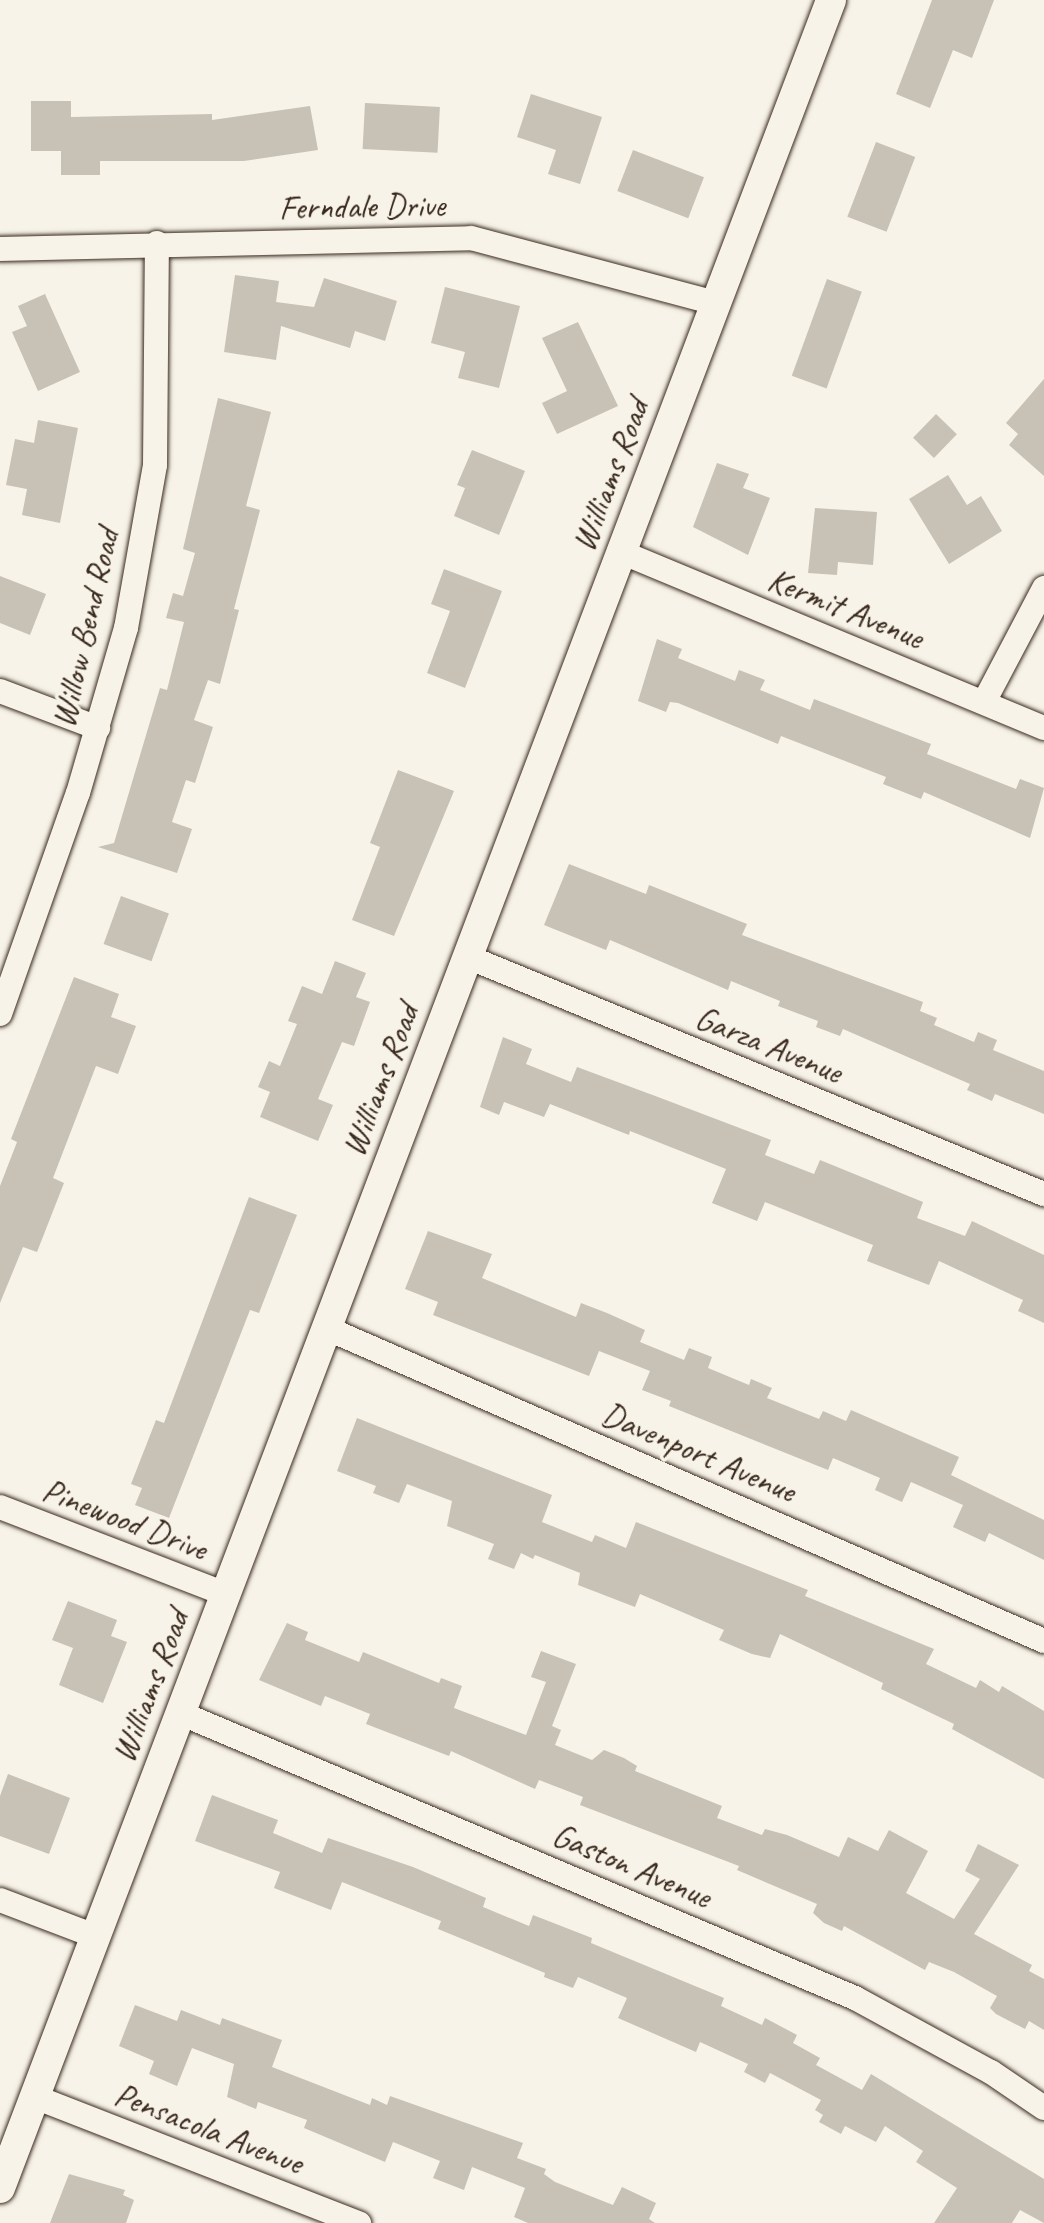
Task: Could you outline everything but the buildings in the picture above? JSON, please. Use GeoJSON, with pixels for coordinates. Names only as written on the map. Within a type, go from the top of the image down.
{"type":"FeatureCollection","features":[{"type":"Feature","properties":{"kind":"street","name":"Williams Road"},"geometry":{"type":"LineString","coordinates":[[0,2188],[831,0]]}},
{"type":"Feature","properties":{"kind":"street","name":"Ferndale Drive"},"geometry":{"type":"LineString","coordinates":[[0,249],[471,238],[716,303]]}},
{"type":"Feature","properties":{"kind":"street","name":"Willow Bend Road"},"geometry":{"type":"LineString","coordinates":[[0,1014],[98,728],[126,628],[155,465],[157,243]]}},
{"type":"Feature","properties":{"kind":"street","name":"Kermit Avenue"},"geometry":{"type":"LineString","coordinates":[[621,552],[1044,728]]}},
{"type":"Feature","properties":{"kind":"street"},"geometry":{"type":"LineString","coordinates":[[984,702],[1044,588]]}},
{"type":"Feature","properties":{"kind":"street"},"geometry":{"type":"LineString","coordinates":[[0,691],[98,728]]}},
{"type":"Feature","properties":{"kind":"street","name":"Garza Avenue"},"geometry":{"type":"LineString","coordinates":[[468,957],[1044,1194]]}},
{"type":"Feature","properties":{"kind":"street","name":"Davenport Avenue"},"geometry":{"type":"LineString","coordinates":[[326,1328],[1044,1641]]}},
{"type":"Feature","properties":{"kind":"street","name":"Pinewood Drive"},"geometry":{"type":"LineString","coordinates":[[0,1507],[226,1594]]}},
{"type":"Feature","properties":{"kind":"street","name":"Gaston Avenue"},"geometry":{"type":"LineString","coordinates":[[180,1713],[855,1998],[991,2072],[1044,2108]]}},
{"type":"Feature","properties":{"kind":"street"},"geometry":{"type":"LineString","coordinates":[[0,1900],[95,1936]]}},
{"type":"Feature","properties":{"kind":"street","name":"Pensacola Avenue"},"geometry":{"type":"LineString","coordinates":[[35,2097],[359,2223]]}}]}
